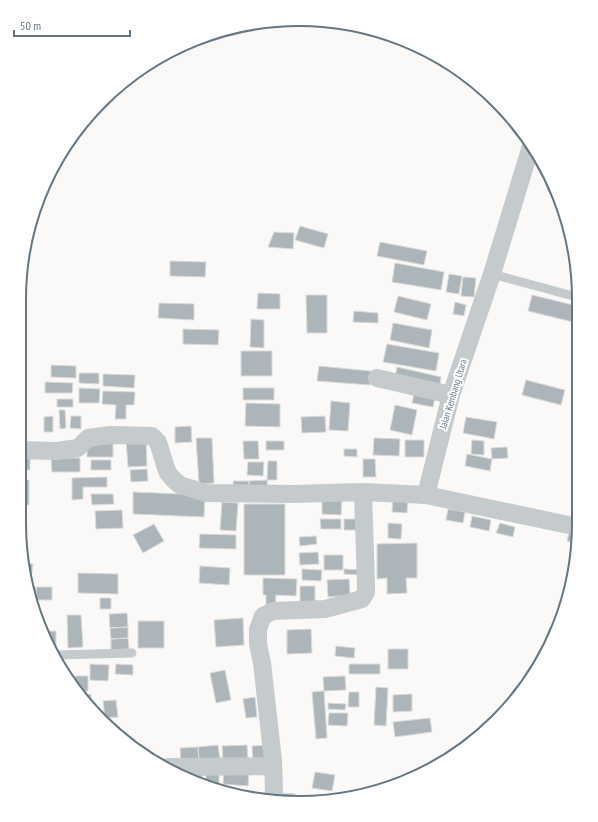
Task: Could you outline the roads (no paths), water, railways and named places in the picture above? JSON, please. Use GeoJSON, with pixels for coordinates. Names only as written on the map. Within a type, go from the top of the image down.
{"type":"FeatureCollection","features":[{"type":"Feature","properties":{"kind":"street","name":"Jalan Kembang Utara"},"geometry":{"type":"LineString","coordinates":[[426,495],[451,395],[492,274],[529,152]]}},
{"type":"Feature","properties":{"kind":"street"},"geometry":{"type":"LineString","coordinates":[[377,378],[451,395]]}},
{"type":"Feature","properties":{"kind":"street"},"geometry":{"type":"LineString","coordinates":[[26,450],[57,451],[78,448],[88,438],[110,435],[152,436],[158,442],[166,469],[174,480],[180,485],[206,493],[293,494],[363,492],[426,495],[572,526]]}},
{"type":"Feature","properties":{"kind":"street"},"geometry":{"type":"LineString","coordinates":[[273,795],[273,766],[262,663],[258,644],[258,629],[263,616],[273,611],[325,610],[362,600],[366,592],[363,492]]}},
{"type":"Feature","properties":{"kind":"street"},"geometry":{"type":"LineString","coordinates":[[176,767],[273,766]]}},
{"type":"Feature","properties":{"kind":"lane"},"geometry":{"type":"LineString","coordinates":[[492,274],[572,296]]}},
{"type":"Feature","properties":{"kind":"lane"},"geometry":{"type":"LineString","coordinates":[[61,656],[132,653]]}}]}
